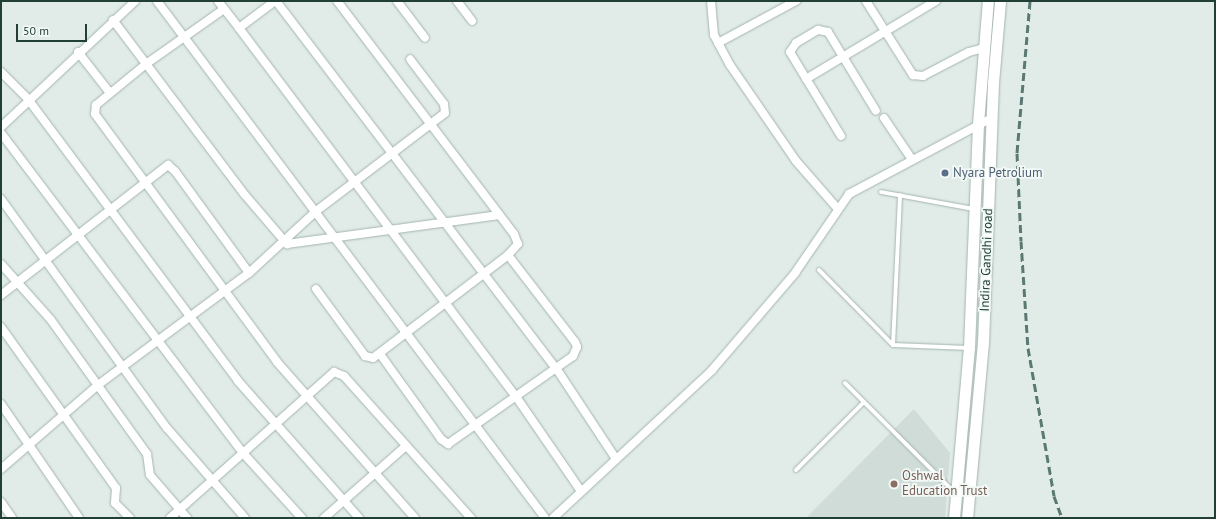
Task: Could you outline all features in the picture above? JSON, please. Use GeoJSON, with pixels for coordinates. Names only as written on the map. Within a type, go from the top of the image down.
{"type":"FeatureCollection","features":[{"type":"Feature","properties":{"kind":"main road","name":"Indira Gandhi road"},"geometry":{"type":"LineString","coordinates":[[954,518],[969,348],[978,124],[988,1]]}},
{"type":"Feature","properties":{"kind":"main road","name":"Indira Gandhi road"},"geometry":{"type":"LineString","coordinates":[[967,518],[983,343],[992,118],[1000,1]]}},
{"type":"Feature","properties":{"kind":"street"},"geometry":{"type":"LineString","coordinates":[[1,127],[28,99],[135,1]]}},
{"type":"Feature","properties":{"kind":"street"},"geometry":{"type":"LineString","coordinates":[[156,1],[184,36],[545,518]]}},
{"type":"Feature","properties":{"kind":"street"},"geometry":{"type":"LineString","coordinates":[[218,1],[353,183],[446,301],[517,398],[581,491]]}},
{"type":"Feature","properties":{"kind":"street"},"geometry":{"type":"LineString","coordinates":[[239,28],[276,1],[392,153],[482,275],[556,368],[616,459]]}},
{"type":"Feature","properties":{"kind":"street"},"geometry":{"type":"LineString","coordinates":[[316,289],[365,356],[373,358],[508,255],[515,249],[517,240],[432,125],[337,1]]}},
{"type":"Feature","properties":{"kind":"street"},"geometry":{"type":"LineString","coordinates":[[397,1],[425,38]]}},
{"type":"Feature","properties":{"kind":"street"},"geometry":{"type":"LineString","coordinates":[[457,1],[472,21]]}},
{"type":"Feature","properties":{"kind":"street"},"geometry":{"type":"LineString","coordinates":[[711,1],[718,43],[796,161],[837,208]]}},
{"type":"Feature","properties":{"kind":"street"},"geometry":{"type":"LineString","coordinates":[[718,43],[796,1]]}},
{"type":"Feature","properties":{"kind":"street"},"geometry":{"type":"LineString","coordinates":[[866,1],[908,71],[918,77],[969,52],[984,48]]}},
{"type":"Feature","properties":{"kind":"street"},"geometry":{"type":"LineString","coordinates":[[806,79],[885,33],[936,1]]}},
{"type":"Feature","properties":{"kind":"street"},"geometry":{"type":"LineString","coordinates":[[224,9],[184,36],[110,93],[96,105],[95,114],[142,182],[277,362],[412,517]]}},
{"type":"Feature","properties":{"kind":"street"},"geometry":{"type":"LineString","coordinates":[[113,20],[283,242],[291,244],[499,215]]}},
{"type":"Feature","properties":{"kind":"street"},"geometry":{"type":"LineString","coordinates":[[841,136],[790,52],[796,43],[824,29],[876,111]]}},
{"type":"Feature","properties":{"kind":"street"},"geometry":{"type":"LineString","coordinates":[[78,52],[110,93]]}},
{"type":"Feature","properties":{"kind":"street"},"geometry":{"type":"LineString","coordinates":[[1,469],[98,385],[225,292],[249,273],[315,212],[392,153],[432,125],[445,113],[446,108],[410,59]]}},
{"type":"Feature","properties":{"kind":"street"},"geometry":{"type":"LineString","coordinates":[[1,72],[28,99],[238,382],[359,518]]}},
{"type":"Feature","properties":{"kind":"street"},"geometry":{"type":"LineString","coordinates":[[884,118],[911,158]]}},
{"type":"Feature","properties":{"kind":"street"},"geometry":{"type":"LineString","coordinates":[[553,518],[712,370],[795,273],[837,208],[849,194],[911,158],[992,118]]}},
{"type":"Feature","properties":{"kind":"street"},"geometry":{"type":"LineString","coordinates":[[1,133],[156,342],[243,453],[302,518]]}},
{"type":"Feature","properties":{"kind":"street"},"geometry":{"type":"LineString","coordinates":[[1,295],[163,166],[172,167],[249,273]]}},
{"type":"Feature","properties":{"kind":"street"},"geometry":{"type":"LineString","coordinates":[[1,199],[47,259],[122,366],[211,481],[245,518]]}},
{"type":"Feature","properties":{"kind":"street"},"geometry":{"type":"LineString","coordinates":[[380,354],[444,442],[454,443],[573,356],[577,347],[508,255]]}},
{"type":"Feature","properties":{"kind":"street"},"geometry":{"type":"LineString","coordinates":[[1,264],[16,283],[51,320],[147,454],[150,475],[187,518]]}},
{"type":"Feature","properties":{"kind":"street"},"geometry":{"type":"LineString","coordinates":[[1,327],[116,488],[115,503],[130,518]]}},
{"type":"Feature","properties":{"kind":"street"},"geometry":{"type":"LineString","coordinates":[[170,518],[276,425],[330,375],[339,372],[471,518]]}},
{"type":"Feature","properties":{"kind":"street"},"geometry":{"type":"LineString","coordinates":[[1,404],[30,444],[79,518]]}},
{"type":"Feature","properties":{"kind":"street"},"geometry":{"type":"LineString","coordinates":[[324,518],[406,446]]}},
{"type":"Feature","properties":{"kind":"street"},"geometry":{"type":"LineString","coordinates":[[1,502],[12,518]]}},
{"type":"Feature","properties":{"kind":"lane"},"geometry":{"type":"LineString","coordinates":[[880,192],[975,209]]}},
{"type":"Feature","properties":{"kind":"lane"},"geometry":{"type":"LineString","coordinates":[[893,345],[900,195]]}},
{"type":"Feature","properties":{"kind":"lane"},"geometry":{"type":"LineString","coordinates":[[819,270],[893,345],[969,348]]}},
{"type":"Feature","properties":{"kind":"lane"},"geometry":{"type":"LineString","coordinates":[[845,383],[957,494]]}},
{"type":"Feature","properties":{"kind":"lane"},"geometry":{"type":"LineString","coordinates":[[796,470],[864,402]]}},
{"type":"Feature","properties":{"kind":"shaded area","name":"Oshwal Education Trust"},"geometry":{"type":"Polygon","coordinates":[[[914,409],[950,453],[945,518],[806,518],[914,409]]]}},
{"type":"Feature","properties":{"kind":"railway"},"geometry":{"type":"LineString","coordinates":[[1030,1],[1017,153],[1021,241],[1028,348],[1054,496],[1062,518]]}},
{"type":"Feature","properties":{"kind":"place","name":"Nyara Petrolium"},"geometry":{"type":"Point","coordinates":[945,173]}},
{"type":"Feature","properties":{"kind":"place","name":"Oshwal Education Trust"},"geometry":{"type":"Point","coordinates":[894,484]}}]}
